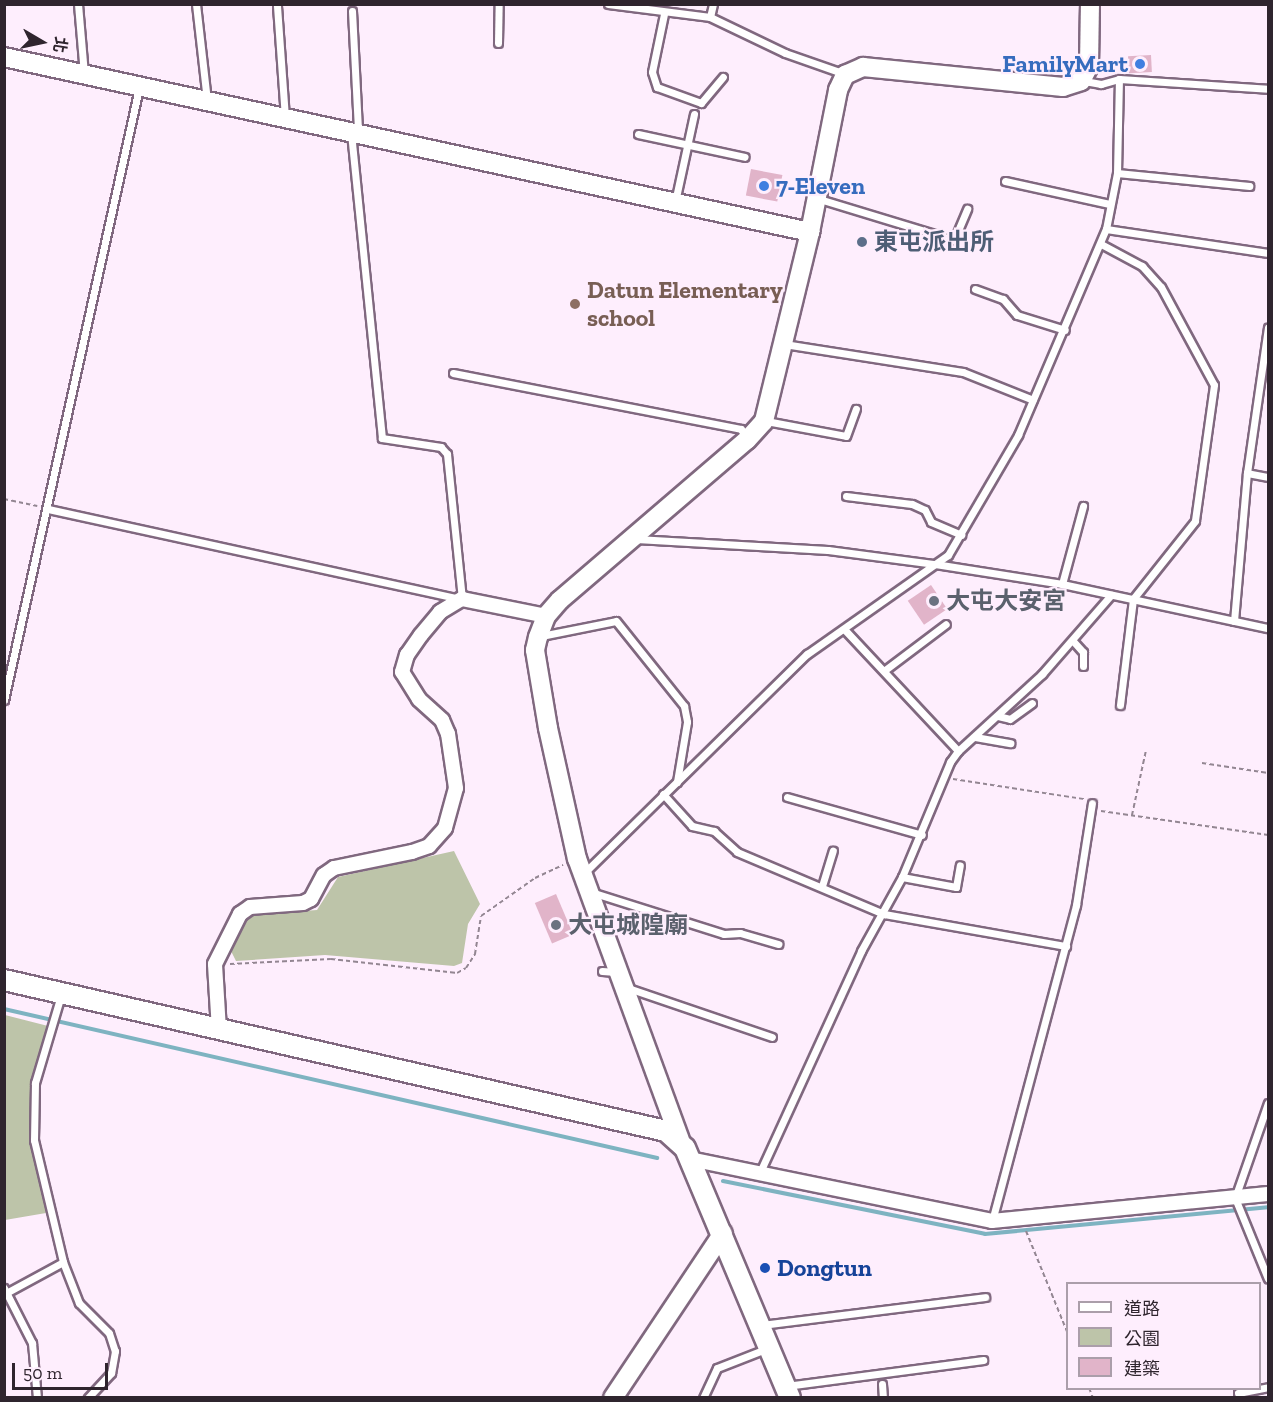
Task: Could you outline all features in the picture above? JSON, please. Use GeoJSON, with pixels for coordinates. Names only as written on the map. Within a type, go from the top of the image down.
{"type":"FeatureCollection","features":[{"type":"Feature","properties":{"kind":"main road"},"geometry":{"type":"LineString","coordinates":[[4,980],[59,1001],[219,1030],[644,1124],[680,1140],[723,1233],[788,1392]]}},
{"type":"Feature","properties":{"kind":"street"},"geometry":{"type":"LineString","coordinates":[[680,1140],[614,976],[583,875],[548,728],[535,650],[538,637],[546,616],[630,539],[747,440],[764,421],[810,232],[814,197],[838,90],[846,75],[863,67],[1063,87],[1081,81],[1089,66],[1090,4]]}},
{"type":"Feature","properties":{"kind":"street"},"geometry":{"type":"LineString","coordinates":[[4,57],[355,131],[810,232]]}},
{"type":"Feature","properties":{"kind":"street"},"geometry":{"type":"LineString","coordinates":[[219,1030],[215,964],[240,914],[250,907],[303,903],[311,899],[324,875],[334,868],[412,852],[429,846],[445,828],[456,788],[448,734],[442,720],[419,699],[402,672],[407,655],[421,635],[440,612],[462,599],[546,616]]}},
{"type":"Feature","properties":{"kind":"street"},"geometry":{"type":"LineString","coordinates":[[690,1159],[992,1221],[1022,1220],[1269,1194]]}},
{"type":"Feature","properties":{"kind":"street"},"geometry":{"type":"LineString","coordinates":[[613,1398],[723,1233]]}},
{"type":"Feature","properties":{"kind":"lane"},"geometry":{"type":"LineString","coordinates":[[78,4],[84,74]]}},
{"type":"Feature","properties":{"kind":"lane"},"geometry":{"type":"LineString","coordinates":[[196,4],[207,101]]}},
{"type":"Feature","properties":{"kind":"lane"},"geometry":{"type":"LineString","coordinates":[[498,43],[499,4]]}},
{"type":"Feature","properties":{"kind":"lane"},"geometry":{"type":"LineString","coordinates":[[608,4],[664,14],[710,17],[785,53],[846,75]]}},
{"type":"Feature","properties":{"kind":"lane"},"geometry":{"type":"LineString","coordinates":[[710,17],[712,4]]}},
{"type":"Feature","properties":{"kind":"lane"},"geometry":{"type":"LineString","coordinates":[[277,6],[285,117]]}},
{"type":"Feature","properties":{"kind":"lane"},"geometry":{"type":"LineString","coordinates":[[48,509],[462,599],[447,454],[441,447],[382,438],[355,131],[352,11]]}},
{"type":"Feature","properties":{"kind":"lane"},"geometry":{"type":"LineString","coordinates":[[664,14],[652,72],[657,87],[700,103],[723,77]]}},
{"type":"Feature","properties":{"kind":"lane"},"geometry":{"type":"LineString","coordinates":[[778,944],[740,933],[724,934],[583,875],[807,654],[948,555],[1018,435],[1101,244],[1117,173],[1119,79]]}},
{"type":"Feature","properties":{"kind":"lane"},"geometry":{"type":"LineString","coordinates":[[1081,81],[1101,84],[1119,79],[1269,89]]}},
{"type":"Feature","properties":{"kind":"lane"},"geometry":{"type":"LineString","coordinates":[[4,700],[48,509],[139,86]]}},
{"type":"Feature","properties":{"kind":"lane"},"geometry":{"type":"LineString","coordinates":[[675,202],[694,114]]}},
{"type":"Feature","properties":{"kind":"lane"},"geometry":{"type":"LineString","coordinates":[[639,134],[745,158]]}},
{"type":"Feature","properties":{"kind":"lane"},"geometry":{"type":"LineString","coordinates":[[1117,173],[1249,186]]}},
{"type":"Feature","properties":{"kind":"lane"},"geometry":{"type":"LineString","coordinates":[[1005,181],[1110,204]]}},
{"type":"Feature","properties":{"kind":"lane"},"geometry":{"type":"LineString","coordinates":[[814,197],[954,240],[968,209]]}},
{"type":"Feature","properties":{"kind":"lane"},"geometry":{"type":"LineString","coordinates":[[1106,230],[1269,253]]}},
{"type":"Feature","properties":{"kind":"lane"},"geometry":{"type":"LineString","coordinates":[[1101,244],[1142,266],[1161,287],[1214,386],[1195,521],[1133,599],[1120,705]]}},
{"type":"Feature","properties":{"kind":"lane"},"geometry":{"type":"LineString","coordinates":[[975,289],[1003,299],[1017,315],[1065,330]]}},
{"type":"Feature","properties":{"kind":"lane"},"geometry":{"type":"LineString","coordinates":[[1234,621],[1247,473],[1269,328]]}},
{"type":"Feature","properties":{"kind":"lane"},"geometry":{"type":"LineString","coordinates":[[782,344],[963,372],[1034,400]]}},
{"type":"Feature","properties":{"kind":"lane"},"geometry":{"type":"LineString","coordinates":[[453,373],[741,429],[747,440]]}},
{"type":"Feature","properties":{"kind":"lane"},"geometry":{"type":"LineString","coordinates":[[764,421],[846,436],[856,409]]}},
{"type":"Feature","properties":{"kind":"lane"},"geometry":{"type":"LineString","coordinates":[[1247,473],[1269,477]]}},
{"type":"Feature","properties":{"kind":"lane"},"geometry":{"type":"LineString","coordinates":[[846,496],[912,504],[925,510],[932,522],[961,535]]}},
{"type":"Feature","properties":{"kind":"lane"},"geometry":{"type":"LineString","coordinates":[[1062,584],[1083,506]]}},
{"type":"Feature","properties":{"kind":"lane"},"geometry":{"type":"LineString","coordinates":[[630,539],[828,550],[935,564],[1062,584],[1269,628]]}},
{"type":"Feature","properties":{"kind":"lane"},"geometry":{"type":"LineString","coordinates":[[760,1172],[816,1058],[861,951],[884,914],[922,835],[958,751],[998,716],[1073,641],[1111,595]]}},
{"type":"Feature","properties":{"kind":"lane"},"geometry":{"type":"LineString","coordinates":[[538,637],[616,621],[684,706],[687,722],[677,782]]}},
{"type":"Feature","properties":{"kind":"lane"},"geometry":{"type":"LineString","coordinates":[[885,670],[946,624]]}},
{"type":"Feature","properties":{"kind":"lane"},"geometry":{"type":"LineString","coordinates":[[844,629],[885,670],[958,751]]}},
{"type":"Feature","properties":{"kind":"lane"},"geometry":{"type":"LineString","coordinates":[[1073,641],[1083,652],[1083,666]]}},
{"type":"Feature","properties":{"kind":"lane"},"geometry":{"type":"LineString","coordinates":[[998,716],[1010,720],[1032,703]]}},
{"type":"Feature","properties":{"kind":"lane"},"geometry":{"type":"LineString","coordinates":[[975,737],[1010,743]]}},
{"type":"Feature","properties":{"kind":"lane"},"geometry":{"type":"LineString","coordinates":[[663,794],[692,826],[714,831],[737,852],[884,914],[1066,946]]}},
{"type":"Feature","properties":{"kind":"lane"},"geometry":{"type":"LineString","coordinates":[[787,797],[922,835]]}},
{"type":"Feature","properties":{"kind":"lane"},"geometry":{"type":"LineString","coordinates":[[992,1221],[1066,946],[1092,802]]}},
{"type":"Feature","properties":{"kind":"lane"},"geometry":{"type":"LineString","coordinates":[[822,886],[833,852]]}},
{"type":"Feature","properties":{"kind":"lane"},"geometry":{"type":"LineString","coordinates":[[902,877],[956,886],[960,865]]}},
{"type":"Feature","properties":{"kind":"lane"},"geometry":{"type":"LineString","coordinates":[[614,976],[772,1037]]}},
{"type":"Feature","properties":{"kind":"lane"},"geometry":{"type":"LineString","coordinates":[[59,1001],[35,1083],[34,1140],[63,1262],[79,1303],[109,1333],[115,1351],[111,1372],[88,1398]]}},
{"type":"Feature","properties":{"kind":"lane"},"geometry":{"type":"LineString","coordinates":[[1269,1103],[1235,1198],[1269,1279]]}},
{"type":"Feature","properties":{"kind":"lane"},"geometry":{"type":"LineString","coordinates":[[37,1398],[32,1343],[5,1291],[63,1262]]}},
{"type":"Feature","properties":{"kind":"lane"},"geometry":{"type":"LineString","coordinates":[[761,1325],[985,1297]]}},
{"type":"Feature","properties":{"kind":"lane"},"geometry":{"type":"LineString","coordinates":[[703,1398],[717,1368],[770,1347]]}},
{"type":"Feature","properties":{"kind":"lane"},"geometry":{"type":"LineString","coordinates":[[788,1392],[983,1360]]}},
{"type":"Feature","properties":{"kind":"lane"},"geometry":{"type":"LineString","coordinates":[[882,1384],[883,1398]]}},
{"type":"Feature","properties":{"kind":"lane"},"geometry":{"type":"LineString","coordinates":[[1238,1393],[1254,1390]]}},
{"type":"Feature","properties":{"kind":"path"},"geometry":{"type":"LineString","coordinates":[[4,499],[48,509]]}},
{"type":"Feature","properties":{"kind":"path"},"geometry":{"type":"LineString","coordinates":[[1132,816],[1146,750]]}},
{"type":"Feature","properties":{"kind":"path"},"geometry":{"type":"LineString","coordinates":[[1202,763],[1269,773]]}},
{"type":"Feature","properties":{"kind":"path"},"geometry":{"type":"LineString","coordinates":[[945,778],[1092,802],[1101,812],[1269,835]]}},
{"type":"Feature","properties":{"kind":"path"},"geometry":{"type":"LineString","coordinates":[[215,964],[331,959],[457,973],[466,968],[475,954],[481,916],[490,907],[535,878],[583,875]]}},
{"type":"Feature","properties":{"kind":"path"},"geometry":{"type":"LineString","coordinates":[[1022,1220],[1066,1329]]}},
{"type":"Feature","properties":{"kind":"green space"},"geometry":{"type":"Polygon","coordinates":[[[454,851],[480,904],[468,924],[462,963],[454,966],[325,955],[236,961],[231,951],[250,915],[317,910],[338,877],[454,851]]]}},
{"type":"Feature","properties":{"kind":"green space"},"geometry":{"type":"Polygon","coordinates":[[[5,1015],[48,1026],[32,1086],[34,1152],[46,1213],[5,1220],[5,1015]]]}},
{"type":"Feature","properties":{"kind":"building","name":"FamilyMart"},"geometry":{"type":"Polygon","coordinates":[[[1151,55],[1152,72],[1129,73],[1128,56],[1151,55]]]}},
{"type":"Feature","properties":{"kind":"building","name":"7-Eleven"},"geometry":{"type":"Polygon","coordinates":[[[751,169],[782,175],[777,202],[746,196],[751,169]]]}},
{"type":"Feature","properties":{"kind":"building"},"geometry":{"type":"Polygon","coordinates":[[[931,585],[947,609],[924,625],[908,601],[931,585]]]}},
{"type":"Feature","properties":{"kind":"building","name":"大屯城隍廟"},"geometry":{"type":"Polygon","coordinates":[[[556,894],[573,935],[552,943],[535,903],[556,894]]]}},
{"type":"Feature","properties":{"kind":"waterway"},"geometry":{"type":"LineString","coordinates":[[4,1009],[657,1158]]}},
{"type":"Feature","properties":{"kind":"waterway"},"geometry":{"type":"LineString","coordinates":[[723,1181],[985,1234],[1268,1207]]}},
{"type":"Feature","properties":{"kind":"place","name":"FamilyMart"},"geometry":{"type":"Point","coordinates":[1140,64]}},
{"type":"Feature","properties":{"kind":"place","name":"7-Eleven"},"geometry":{"type":"Point","coordinates":[764,186]}},
{"type":"Feature","properties":{"kind":"place","name":"東屯派出所"},"geometry":{"type":"Point","coordinates":[862,242]}},
{"type":"Feature","properties":{"kind":"place","name":"Datun Elementary school"},"geometry":{"type":"Point","coordinates":[575,304]}},
{"type":"Feature","properties":{"kind":"place","name":"大屯大安宮"},"geometry":{"type":"Point","coordinates":[934,601]}},
{"type":"Feature","properties":{"kind":"place","name":"大屯城隍廟"},"geometry":{"type":"Point","coordinates":[556,925]}},
{"type":"Feature","properties":{"kind":"place","name":"Dongtun"},"geometry":{"type":"Point","coordinates":[765,1268]}}]}
